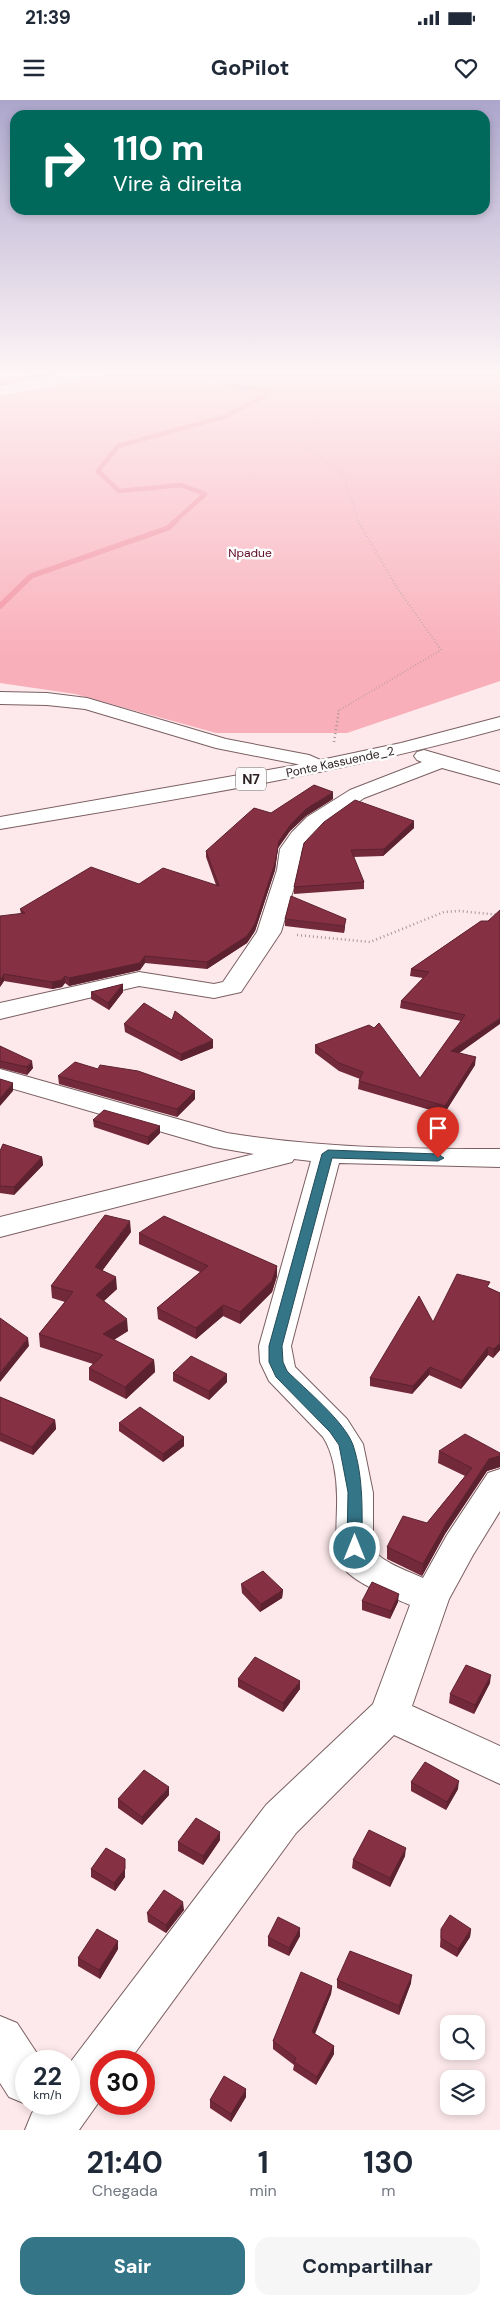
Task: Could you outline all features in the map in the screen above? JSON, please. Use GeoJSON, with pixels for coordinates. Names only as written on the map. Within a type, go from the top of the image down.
{"type":"FeatureCollection","features":[{"type":"Feature","properties":{"kind":"main road"},"geometry":{"type":"LineString","coordinates":[[0,698],[47,699],[87,704],[222,744],[310,763]]}},
{"type":"Feature","properties":{"kind":"main road","name":"Ponte Kassuende_2"},"geometry":{"type":"LineString","coordinates":[[0,823],[206,788],[310,763],[401,749],[500,723]]}},
{"type":"Feature","properties":{"kind":"main road"},"geometry":{"type":"LineString","coordinates":[[401,749],[500,778]]}},
{"type":"Feature","properties":{"kind":"main road"},"geometry":{"type":"LineString","coordinates":[[0,1011],[139,979],[214,991],[232,987],[269,932],[288,870],[291,849],[315,822],[357,794],[441,762]]}},
{"type":"Feature","properties":{"kind":"main road"},"geometry":{"type":"LineString","coordinates":[[0,1077],[224,1141],[311,1153],[500,1158]]}},
{"type":"Feature","properties":{"kind":"main road"},"geometry":{"type":"LineString","coordinates":[[0,1227],[311,1153]]}},
{"type":"Feature","properties":{"kind":"main road"},"geometry":{"type":"LineString","coordinates":[[311,1153],[275,1346],[276,1362],[281,1373],[335,1428],[346,1444],[355,1492],[355,1548],[360,1562],[375,1572],[431,1598]]}},
{"type":"Feature","properties":{"kind":"main road"},"geometry":{"type":"LineString","coordinates":[[80,2082],[281,1819],[389,1714],[431,1598],[460,1545],[500,1482]]}},
{"type":"Feature","properties":{"kind":"main road"},"geometry":{"type":"LineString","coordinates":[[389,1714],[500,1766]]}},
{"type":"Feature","properties":{"kind":"main road"},"geometry":{"type":"LineString","coordinates":[[0,2040],[15,2063]]}},
{"type":"Feature","properties":{"kind":"path"},"geometry":{"type":"LineString","coordinates":[[310,763],[333,747],[338,711],[441,650],[396,586],[356,516],[342,472],[334,467]]}},
{"type":"Feature","properties":{"kind":"path"},"geometry":{"type":"LineString","coordinates":[[269,932],[370,942],[430,916],[444,912],[459,911],[500,915]]}},
{"type":"Feature","properties":{"kind":"green space","name":"Npadue"},"geometry":{"type":"Polygon","coordinates":[[[0,467],[500,467],[500,681],[347,733],[216,733],[75,694],[0,683],[0,467]]]}},
{"type":"Feature","properties":{"kind":"building"},"geometry":{"type":"Polygon","coordinates":[[[314,785],[333,792],[306,809],[291,824],[279,841],[275,863],[255,924],[247,936],[207,962],[145,956],[140,963],[69,978],[65,976],[62,980],[52,982],[4,974],[0,979],[0,916],[25,913],[20,909],[91,867],[139,884],[163,868],[219,886],[206,851],[254,808],[271,813],[314,785]]]}},
{"type":"Feature","properties":{"kind":"building"},"geometry":{"type":"Polygon","coordinates":[[[355,800],[414,821],[384,849],[351,850],[364,882],[294,887],[304,843],[324,822],[355,800]]]}},
{"type":"Feature","properties":{"kind":"building"},"geometry":{"type":"Polygon","coordinates":[[[291,896],[346,919],[344,926],[285,919],[291,896]]]}},
{"type":"Feature","properties":{"kind":"building"},"geometry":{"type":"Polygon","coordinates":[[[500,910],[500,1018],[451,1051],[476,1057],[445,1106],[359,1081],[363,1072],[339,1063],[315,1045],[369,1025],[374,1028],[379,1023],[420,1078],[465,1015],[401,1001],[429,972],[411,969],[481,921],[488,921],[500,910]]]}},
{"type":"Feature","properties":{"kind":"building"},"geometry":{"type":"Polygon","coordinates":[[[123,984],[108,1003],[91,992],[123,984]]]}},
{"type":"Feature","properties":{"kind":"building"},"geometry":{"type":"Polygon","coordinates":[[[144,1003],[172,1020],[175,1011],[213,1040],[181,1054],[124,1024],[144,1003]]]}},
{"type":"Feature","properties":{"kind":"building"},"geometry":{"type":"Polygon","coordinates":[[[0,1046],[32,1061],[27,1067],[0,1061],[0,1046]]]}},
{"type":"Feature","properties":{"kind":"building"},"geometry":{"type":"Polygon","coordinates":[[[75,1062],[98,1069],[100,1065],[138,1071],[195,1091],[177,1109],[58,1076],[75,1062]]]}},
{"type":"Feature","properties":{"kind":"building"},"geometry":{"type":"Polygon","coordinates":[[[0,1079],[13,1083],[0,1098],[0,1079]]]}},
{"type":"Feature","properties":{"kind":"building"},"geometry":{"type":"Polygon","coordinates":[[[104,1110],[160,1126],[148,1137],[93,1120],[104,1110]]]}},
{"type":"Feature","properties":{"kind":"building"},"geometry":{"type":"Polygon","coordinates":[[[3,1144],[42,1157],[14,1187],[0,1186],[0,1151],[3,1144]]]}},
{"type":"Feature","properties":{"kind":"building"},"geometry":{"type":"Polygon","coordinates":[[[105,1215],[130,1221],[95,1267],[116,1277],[96,1295],[127,1319],[103,1334],[154,1360],[125,1387],[89,1368],[103,1355],[39,1334],[73,1292],[51,1286],[105,1215]]]}},
{"type":"Feature","properties":{"kind":"building"},"geometry":{"type":"Polygon","coordinates":[[[164,1216],[277,1266],[272,1281],[240,1312],[223,1305],[196,1328],[157,1308],[208,1266],[139,1233],[164,1216]]]}},
{"type":"Feature","properties":{"kind":"building"},"geometry":{"type":"Polygon","coordinates":[[[457,1274],[490,1282],[487,1287],[500,1293],[500,1343],[494,1349],[488,1347],[462,1381],[430,1367],[413,1386],[370,1378],[419,1296],[433,1322],[457,1274]]]}},
{"type":"Feature","properties":{"kind":"building"},"geometry":{"type":"Polygon","coordinates":[[[0,1318],[28,1338],[0,1373],[0,1318]]]}},
{"type":"Feature","properties":{"kind":"building"},"geometry":{"type":"Polygon","coordinates":[[[191,1356],[227,1374],[209,1391],[173,1373],[191,1356]]]}},
{"type":"Feature","properties":{"kind":"building"},"geometry":{"type":"Polygon","coordinates":[[[0,1397],[55,1420],[32,1447],[0,1433],[0,1397]]]}},
{"type":"Feature","properties":{"kind":"building"},"geometry":{"type":"Polygon","coordinates":[[[140,1407],[184,1437],[163,1454],[119,1423],[140,1407]]]}},
{"type":"Feature","properties":{"kind":"building"},"geometry":{"type":"Polygon","coordinates":[[[465,1434],[500,1453],[500,1456],[489,1459],[447,1522],[423,1564],[387,1547],[403,1516],[427,1523],[472,1468],[439,1451],[465,1434]]]}},
{"type":"Feature","properties":{"kind":"building"},"geometry":{"type":"Polygon","coordinates":[[[263,1571],[283,1590],[261,1604],[241,1584],[263,1571]]]}},
{"type":"Feature","properties":{"kind":"building"},"geometry":{"type":"Polygon","coordinates":[[[372,1582],[399,1594],[391,1611],[362,1601],[372,1582]]]}},
{"type":"Feature","properties":{"kind":"building"},"geometry":{"type":"Polygon","coordinates":[[[255,1657],[300,1681],[283,1703],[238,1679],[255,1657]]]}},
{"type":"Feature","properties":{"kind":"building"},"geometry":{"type":"Polygon","coordinates":[[[466,1665],[491,1675],[475,1705],[450,1694],[466,1665]]]}},
{"type":"Feature","properties":{"kind":"building"},"geometry":{"type":"Polygon","coordinates":[[[425,1762],[459,1781],[447,1802],[411,1782],[425,1762]]]}},
{"type":"Feature","properties":{"kind":"building"},"geometry":{"type":"Polygon","coordinates":[[[144,1770],[169,1787],[142,1817],[118,1799],[144,1770]]]}},
{"type":"Feature","properties":{"kind":"building"},"geometry":{"type":"Polygon","coordinates":[[[196,1818],[220,1832],[203,1856],[178,1842],[196,1818]]]}},
{"type":"Feature","properties":{"kind":"building"},"geometry":{"type":"Polygon","coordinates":[[[369,1830],[406,1848],[390,1878],[353,1860],[369,1830]]]}},
{"type":"Feature","properties":{"kind":"building"},"geometry":{"type":"Polygon","coordinates":[[[106,1848],[125,1859],[125,1869],[114,1883],[91,1869],[106,1848]]]}},
{"type":"Feature","properties":{"kind":"building"},"geometry":{"type":"Polygon","coordinates":[[[164,1890],[183,1902],[166,1925],[147,1913],[164,1890]]]}},
{"type":"Feature","properties":{"kind":"building"},"geometry":{"type":"Polygon","coordinates":[[[450,1915],[471,1929],[458,1949],[441,1938],[441,1929],[450,1915]]]}},
{"type":"Feature","properties":{"kind":"building"},"geometry":{"type":"Polygon","coordinates":[[[278,1917],[300,1928],[289,1948],[268,1937],[278,1917]]]}},
{"type":"Feature","properties":{"kind":"building"},"geometry":{"type":"Polygon","coordinates":[[[97,1929],[118,1941],[99,1970],[78,1958],[97,1929]]]}},
{"type":"Feature","properties":{"kind":"building"},"geometry":{"type":"Polygon","coordinates":[[[350,1951],[412,1975],[399,2006],[337,1980],[350,1951]]]}},
{"type":"Feature","properties":{"kind":"building"},"geometry":{"type":"Polygon","coordinates":[[[301,1972],[332,1986],[312,2032],[334,2046],[317,2077],[294,2062],[296,2058],[273,2041],[301,1972]]]}},
{"type":"Feature","properties":{"kind":"building"},"geometry":{"type":"Polygon","coordinates":[[[224,2076],[246,2089],[231,2114],[210,2100],[224,2076]]]}},
{"type":"Feature","properties":{"kind":"waterway"},"geometry":{"type":"LineString","coordinates":[[101,467],[98,471],[119,491],[181,485],[205,494],[174,522]]}},
{"type":"Feature","properties":{"kind":"waterway"},"geometry":{"type":"LineString","coordinates":[[0,606],[31,576],[168,528],[176,521]]}},
{"type":"Feature","properties":{"kind":"route"},"geometry":{"type":"LineString","coordinates":[[355,1548],[355,1492],[346,1444],[335,1428],[281,1373],[276,1362],[275,1346],[328,1154],[438,1158]]}}]}
